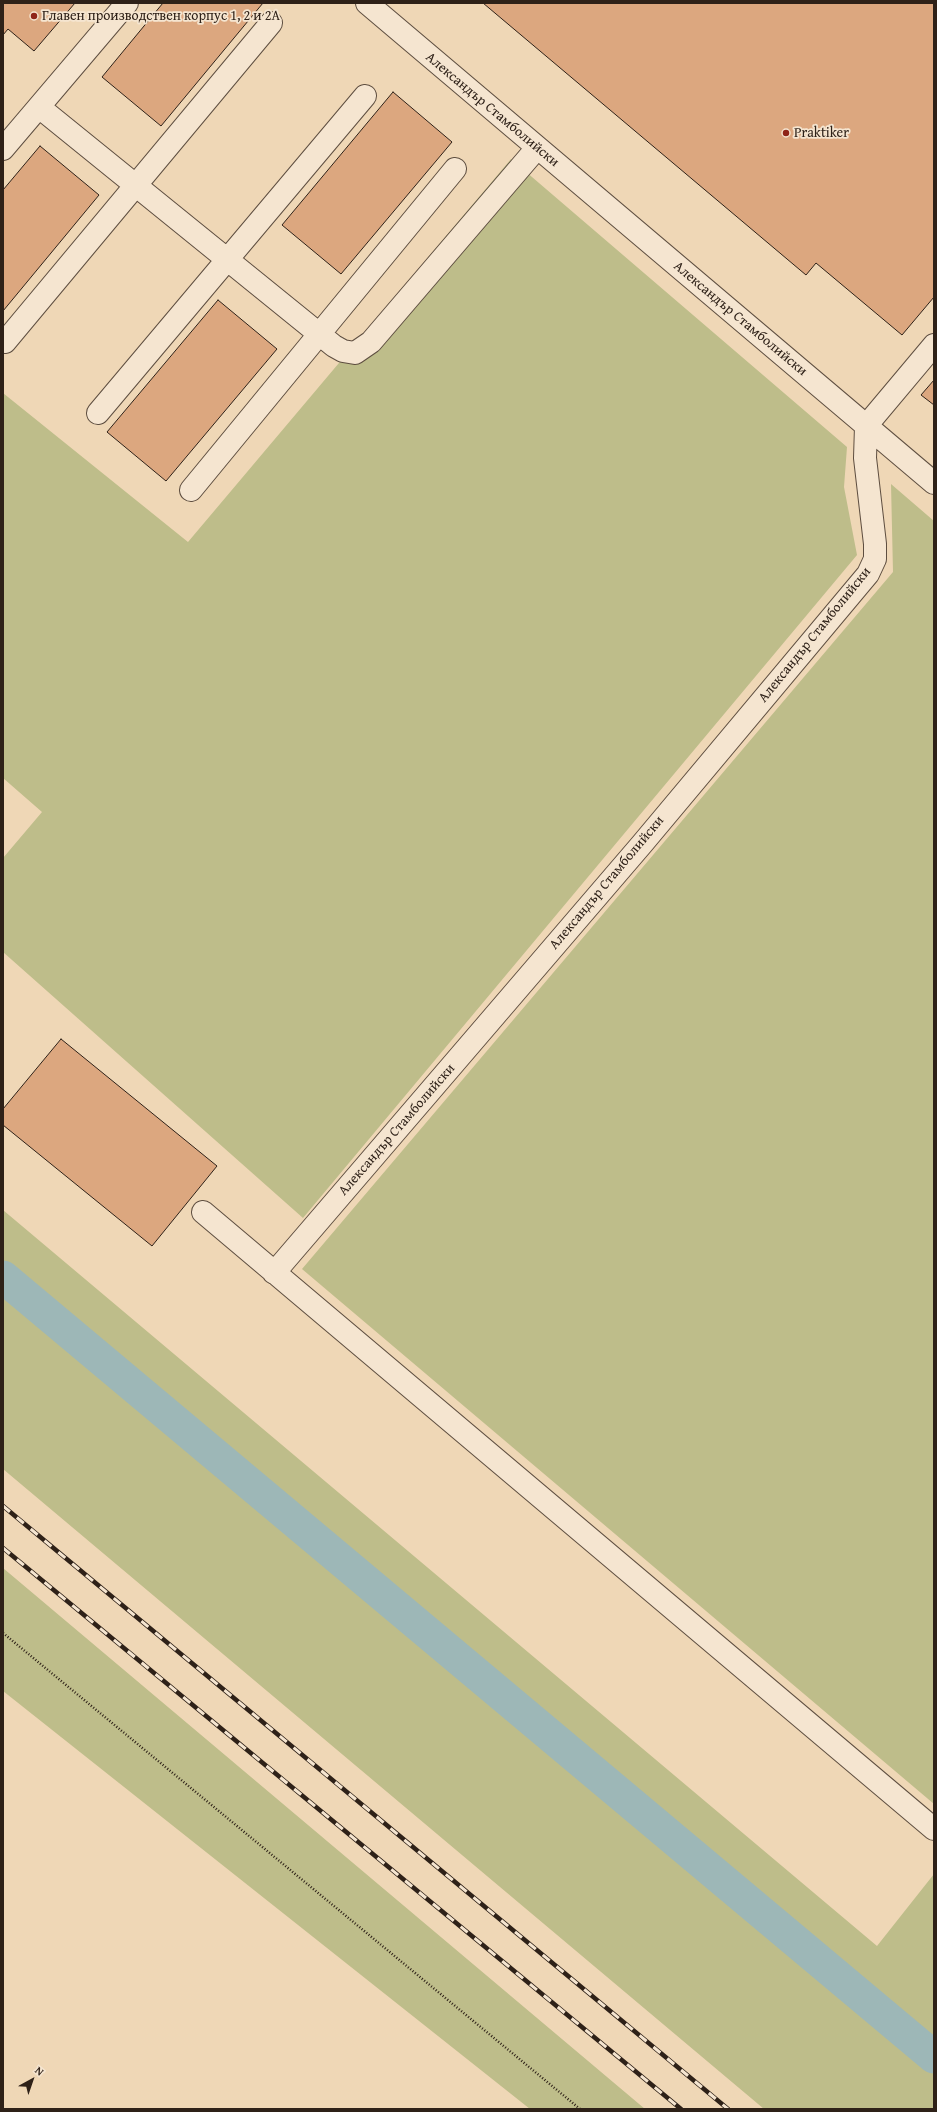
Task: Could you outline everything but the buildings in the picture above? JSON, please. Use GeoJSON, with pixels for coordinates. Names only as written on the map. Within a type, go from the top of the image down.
{"type":"FeatureCollection","features":[{"type":"Feature","properties":{"kind":"street"},"geometry":{"type":"LineString","coordinates":[[3,149],[127,3]]}},
{"type":"Feature","properties":{"kind":"street","name":"Александър Стамболийски"},"geometry":{"type":"LineString","coordinates":[[274,1273],[642,844],[868,574],[875,559],[875,544],[865,458],[866,426],[367,3]]}},
{"type":"Feature","properties":{"kind":"street"},"geometry":{"type":"LineString","coordinates":[[5,342],[271,23]]}},
{"type":"Feature","properties":{"kind":"street"},"geometry":{"type":"LineString","coordinates":[[98,413],[365,96]]}},
{"type":"Feature","properties":{"kind":"street"},"geometry":{"type":"LineString","coordinates":[[39,107],[318,334],[343,351],[354,353],[362,349],[537,148]]}},
{"type":"Feature","properties":{"kind":"street"},"geometry":{"type":"LineString","coordinates":[[191,490],[455,169]]}},
{"type":"Feature","properties":{"kind":"street"},"geometry":{"type":"LineString","coordinates":[[934,345],[866,426],[934,483]]}},
{"type":"Feature","properties":{"kind":"street"},"geometry":{"type":"LineString","coordinates":[[202,1212],[934,1830]]}},
{"type":"Feature","properties":{"kind":"path"},"geometry":{"type":"LineString","coordinates":[[3,1633],[580,2109]]}},
{"type":"Feature","properties":{"kind":"shaded area"},"geometry":{"type":"Polygon","coordinates":[[[511,159],[847,447],[844,487],[857,555],[303,1218],[3,952],[3,858],[42,812],[3,778],[3,393],[188,542],[511,159]]]}},
{"type":"Feature","properties":{"kind":"shaded area"},"geometry":{"type":"Polygon","coordinates":[[[891,484],[934,521],[934,1804],[302,1269],[893,572],[891,484]]]}},
{"type":"Feature","properties":{"kind":"shaded area"},"geometry":{"type":"Polygon","coordinates":[[[3,1210],[877,1946],[934,1874],[934,2109],[764,2109],[3,1469],[3,1210]]]}},
{"type":"Feature","properties":{"kind":"shaded area"},"geometry":{"type":"Polygon","coordinates":[[[3,1568],[645,2109],[530,2109],[3,1691],[3,1568]]]}},
{"type":"Feature","properties":{"kind":"waterway"},"geometry":{"type":"LineString","coordinates":[[3,1277],[934,2057]]}},
{"type":"Feature","properties":{"kind":"railway"},"geometry":{"type":"LineString","coordinates":[[3,1506],[728,2109]]}},
{"type":"Feature","properties":{"kind":"railway"},"geometry":{"type":"LineString","coordinates":[[3,1548],[681,2109]]}},
{"type":"Feature","properties":{"kind":"place","name":"Главен производствен корпус 1, 2 и 2А"},"geometry":{"type":"Point","coordinates":[34,16]}},
{"type":"Feature","properties":{"kind":"place","name":"Praktiker"},"geometry":{"type":"Point","coordinates":[786,133]}}]}
